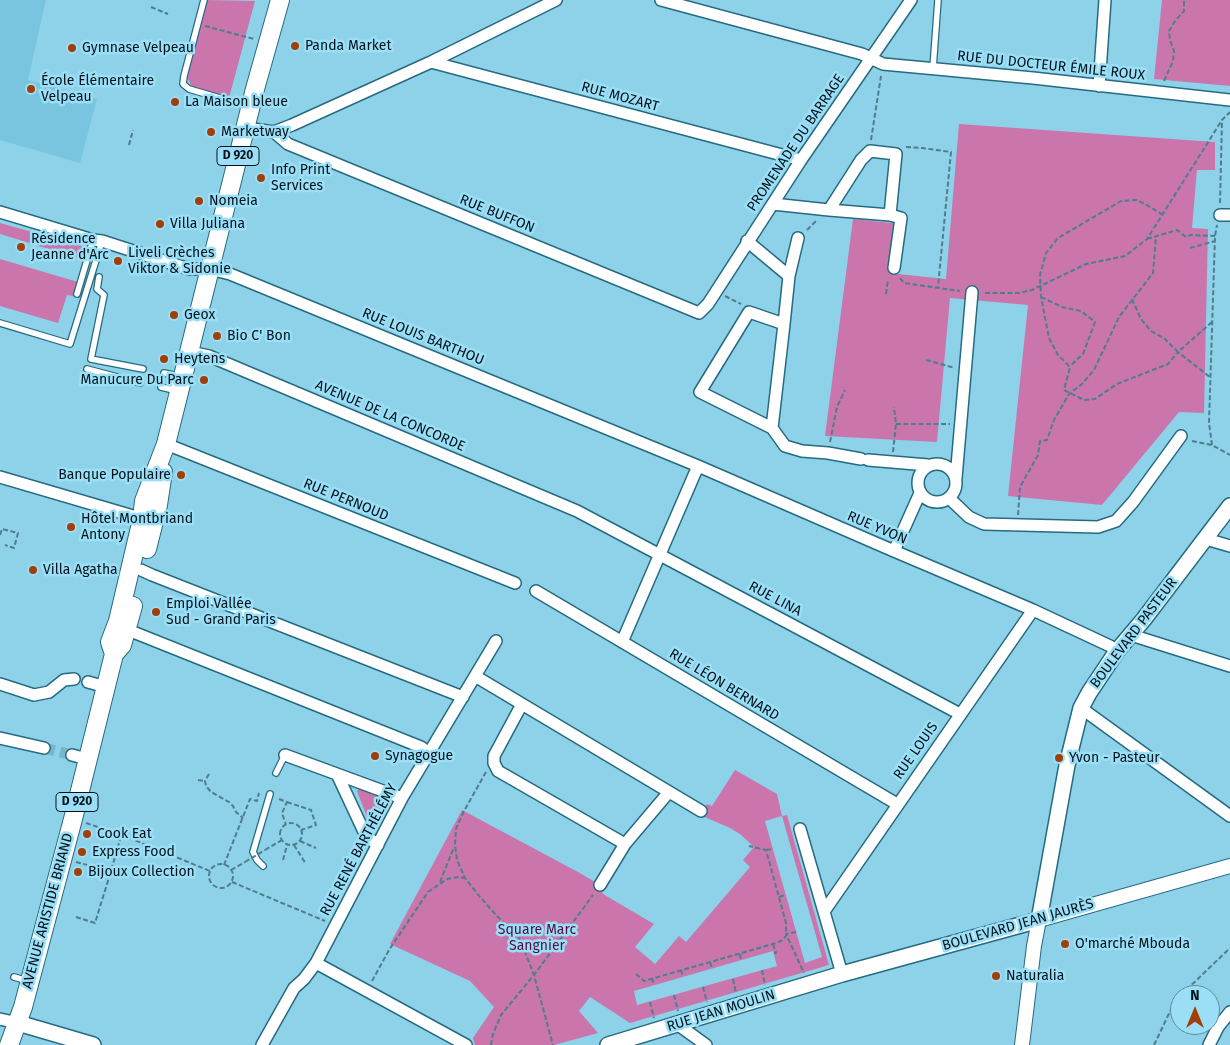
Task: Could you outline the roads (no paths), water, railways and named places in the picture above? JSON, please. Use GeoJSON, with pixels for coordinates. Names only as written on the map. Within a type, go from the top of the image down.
{"type":"FeatureCollection","features":[{"type":"Feature","properties":{"kind":"main road","name":"AVENUE ARISTIDE BRIAND"},"geometry":{"type":"LineString","coordinates":[[18,1022],[21,979],[62,859],[73,819],[80,757],[106,686],[114,654],[110,642],[123,625],[142,570],[147,525],[144,501],[166,444],[280,0]]}},
{"type":"Feature","properties":{"kind":"main road","name":"BOULEVARD PASTEUR"},"geometry":{"type":"LineString","coordinates":[[1039,920],[1067,765],[1080,708],[1117,651],[1230,506]]}},
{"type":"Feature","properties":{"kind":"main road","name":"AVENUE ARISTIDE BRIAND"},"geometry":{"type":"LineString","coordinates":[[123,625],[147,525]]}},
{"type":"Feature","properties":{"kind":"main road","name":"BOULEVARD JEAN JAURÈS"},"geometry":{"type":"LineString","coordinates":[[807,985],[1039,920]]}},
{"type":"Feature","properties":{"kind":"main road","name":"RUE JEAN MOULIN"},"geometry":{"type":"LineString","coordinates":[[608,1045],[807,985]]}},
{"type":"Feature","properties":{"kind":"main road","name":"D 920"},"geometry":{"type":"LineString","coordinates":[[9,1045],[18,1022]]}},
{"type":"Feature","properties":{"kind":"main road","name":"D 920"},"geometry":{"type":"LineString","coordinates":[[18,1022],[18,1045]]}},
{"type":"Feature","properties":{"kind":"main road"},"geometry":{"type":"LineString","coordinates":[[18,1022],[93,1045]]}},
{"type":"Feature","properties":{"kind":"street"},"geometry":{"type":"LineString","coordinates":[[246,128],[274,132],[431,62],[556,0]]}},
{"type":"Feature","properties":{"kind":"street","name":"RUE DU DOCTEUR ÉMILE ROUX"},"geometry":{"type":"LineString","coordinates":[[661,0],[862,54],[883,64],[1230,100]]}},
{"type":"Feature","properties":{"kind":"street","name":"PROMENADE DU BARRAGE"},"geometry":{"type":"LineString","coordinates":[[708,304],[801,160],[910,0]]}},
{"type":"Feature","properties":{"kind":"street"},"geometry":{"type":"LineString","coordinates":[[1099,86],[1105,0]]}},
{"type":"Feature","properties":{"kind":"street","name":"RUE MOZART"},"geometry":{"type":"LineString","coordinates":[[431,62],[801,160]]}},
{"type":"Feature","properties":{"kind":"street","name":"RUE BUFFON"},"geometry":{"type":"LineString","coordinates":[[274,132],[288,144],[691,310],[699,313],[708,304]]}},
{"type":"Feature","properties":{"kind":"street"},"geometry":{"type":"LineString","coordinates":[[829,210],[861,160],[870,151],[896,154],[890,215]]}},
{"type":"Feature","properties":{"kind":"street"},"geometry":{"type":"LineString","coordinates":[[773,204],[890,215],[901,218],[894,268]]}},
{"type":"Feature","properties":{"kind":"street","name":"RUE LOUIS BARTHOU"},"geometry":{"type":"LineString","coordinates":[[0,212],[189,269],[210,270],[230,274],[624,435]]}},
{"type":"Feature","properties":{"kind":"street"},"geometry":{"type":"LineString","coordinates":[[772,428],[789,276],[798,238]]}},
{"type":"Feature","properties":{"kind":"street"},"geometry":{"type":"LineString","coordinates":[[747,242],[789,276]]}},
{"type":"Feature","properties":{"kind":"street"},"geometry":{"type":"LineString","coordinates":[[928,465],[919,474],[918,487],[920,493],[930,501],[943,501],[949,498],[955,489],[972,292]]}},
{"type":"Feature","properties":{"kind":"street"},"geometry":{"type":"LineString","coordinates":[[784,324],[748,312],[700,392],[772,428],[784,446],[802,451],[828,453],[864,460],[928,465],[940,464],[945,465],[954,473],[956,478]]}},
{"type":"Feature","properties":{"kind":"street","name":"AVENUE DE LA CONCORDE"},"geometry":{"type":"LineString","coordinates":[[190,352],[209,356],[577,510]]}},
{"type":"Feature","properties":{"kind":"street","name":"RUE YVON"},"geometry":{"type":"LineString","coordinates":[[624,435],[1033,610],[1117,651]]}},
{"type":"Feature","properties":{"kind":"street"},"geometry":{"type":"LineString","coordinates":[[949,498],[968,517],[984,524],[1098,527],[1116,520],[1133,502],[1181,436]]}},
{"type":"Feature","properties":{"kind":"street","name":"RUE PERNOUD"},"geometry":{"type":"LineString","coordinates":[[166,444],[515,583]]}},
{"type":"Feature","properties":{"kind":"street"},"geometry":{"type":"LineString","coordinates":[[622,642],[698,466]]}},
{"type":"Feature","properties":{"kind":"street"},"geometry":{"type":"LineString","coordinates":[[0,477],[147,525]]}},
{"type":"Feature","properties":{"kind":"street"},"geometry":{"type":"LineString","coordinates":[[894,552],[920,493]]}},
{"type":"Feature","properties":{"kind":"street","name":"RUE LINA"},"geometry":{"type":"LineString","coordinates":[[577,510],[960,714]]}},
{"type":"Feature","properties":{"kind":"street"},"geometry":{"type":"LineString","coordinates":[[1206,539],[1230,546]]}},
{"type":"Feature","properties":{"kind":"street"},"geometry":{"type":"LineString","coordinates":[[142,570],[152,576],[462,697]]}},
{"type":"Feature","properties":{"kind":"street","name":"RUE LÉON BERNARD"},"geometry":{"type":"LineString","coordinates":[[536,591],[897,804]]}},
{"type":"Feature","properties":{"kind":"street","name":"RUE LOUIS"},"geometry":{"type":"LineString","coordinates":[[825,910],[1033,610]]}},
{"type":"Feature","properties":{"kind":"street"},"geometry":{"type":"LineString","coordinates":[[123,625],[421,748],[429,754]]}},
{"type":"Feature","properties":{"kind":"street"},"geometry":{"type":"LineString","coordinates":[[1131,635],[1230,666]]}},
{"type":"Feature","properties":{"kind":"street","name":"RUE RENÉ BARTHÉLÉMY"},"geometry":{"type":"LineString","coordinates":[[262,1045],[294,988],[316,963],[402,798],[496,641]]}},
{"type":"Feature","properties":{"kind":"street"},"geometry":{"type":"LineString","coordinates":[[475,676],[701,811]]}},
{"type":"Feature","properties":{"kind":"street"},"geometry":{"type":"LineString","coordinates":[[0,684],[34,694],[48,692],[64,680],[74,679]]}},
{"type":"Feature","properties":{"kind":"street"},"geometry":{"type":"LineString","coordinates":[[88,682],[106,686]]}},
{"type":"Feature","properties":{"kind":"street"},"geometry":{"type":"LineString","coordinates":[[522,704],[494,756],[494,763],[498,771],[625,844]]}},
{"type":"Feature","properties":{"kind":"street"},"geometry":{"type":"LineString","coordinates":[[1080,708],[1230,816]]}},
{"type":"Feature","properties":{"kind":"street"},"geometry":{"type":"LineString","coordinates":[[0,738],[44,748]]}},
{"type":"Feature","properties":{"kind":"street"},"geometry":{"type":"LineString","coordinates":[[286,755],[402,798]]}},
{"type":"Feature","properties":{"kind":"street"},"geometry":{"type":"LineString","coordinates":[[337,774],[366,836],[378,845]]}},
{"type":"Feature","properties":{"kind":"street"},"geometry":{"type":"LineString","coordinates":[[600,885],[625,844],[669,792]]}},
{"type":"Feature","properties":{"kind":"street"},"geometry":{"type":"LineString","coordinates":[[800,829],[842,974]]}},
{"type":"Feature","properties":{"kind":"street","name":"BOULEVARD JEAN JAURÈS"},"geometry":{"type":"LineString","coordinates":[[1039,920],[1230,866]]}},
{"type":"Feature","properties":{"kind":"street"},"geometry":{"type":"LineString","coordinates":[[1021,1042],[1039,920]]}},
{"type":"Feature","properties":{"kind":"street"},"geometry":{"type":"LineString","coordinates":[[316,963],[466,1045]]}},
{"type":"Feature","properties":{"kind":"street"},"geometry":{"type":"LineString","coordinates":[[1209,1045],[1218,1028],[1230,1012]]}},
{"type":"Feature","properties":{"kind":"street"},"geometry":{"type":"LineString","coordinates":[[0,1019],[18,1022]]}},
{"type":"Feature","properties":{"kind":"street"},"geometry":{"type":"LineString","coordinates":[[677,1024],[706,1045]]}},
{"type":"Feature","properties":{"kind":"lane"},"geometry":{"type":"LineString","coordinates":[[204,0],[184,76],[185,87],[251,108]]}},
{"type":"Feature","properties":{"kind":"lane"},"geometry":{"type":"LineString","coordinates":[[933,68],[938,0]]}},
{"type":"Feature","properties":{"kind":"lane"},"geometry":{"type":"LineString","coordinates":[[77,294],[97,240]]}},
{"type":"Feature","properties":{"kind":"lane"},"geometry":{"type":"LineString","coordinates":[[0,323],[70,344],[97,240]]}},
{"type":"Feature","properties":{"kind":"lane"},"geometry":{"type":"LineString","coordinates":[[99,277],[97,289],[104,295],[91,359],[143,369]]}},
{"type":"Feature","properties":{"kind":"lane"},"geometry":{"type":"LineString","coordinates":[[87,368],[140,383]]}},
{"type":"Feature","properties":{"kind":"lane"},"geometry":{"type":"LineString","coordinates":[[164,373],[182,384]]}},
{"type":"Feature","properties":{"kind":"lane"},"geometry":{"type":"LineString","coordinates":[[161,387],[182,384]]}},
{"type":"Feature","properties":{"kind":"lane"},"geometry":{"type":"LineString","coordinates":[[276,773],[286,755]]}},
{"type":"Feature","properties":{"kind":"lane"},"geometry":{"type":"LineString","coordinates":[[263,866],[257,860],[254,852],[270,794]]}},
{"type":"Feature","properties":{"kind":"tunnel"},"geometry":{"type":"LineString","coordinates":[[44,748],[72,755]]}},
{"type":"Feature","properties":{"kind":"place","name":"Panda Market"},"geometry":{"type":"Point","coordinates":[295,46]}},
{"type":"Feature","properties":{"kind":"place","name":"Gymnase Velpeau"},"geometry":{"type":"Point","coordinates":[72,48]}},
{"type":"Feature","properties":{"kind":"place","name":"École Élémentaire Velpeau"},"geometry":{"type":"Point","coordinates":[31,89]}},
{"type":"Feature","properties":{"kind":"place","name":"La Maison bleue"},"geometry":{"type":"Point","coordinates":[175,102]}},
{"type":"Feature","properties":{"kind":"place","name":"Marketway"},"geometry":{"type":"Point","coordinates":[211,132]}},
{"type":"Feature","properties":{"kind":"place","name":"Info Print Services"},"geometry":{"type":"Point","coordinates":[261,178]}},
{"type":"Feature","properties":{"kind":"place","name":"Nomeia"},"geometry":{"type":"Point","coordinates":[199,201]}},
{"type":"Feature","properties":{"kind":"place","name":"Villa Juliana"},"geometry":{"type":"Point","coordinates":[160,224]}},
{"type":"Feature","properties":{"kind":"place","name":"Résidence Jeanne d'Arc"},"geometry":{"type":"Point","coordinates":[21,247]}},
{"type":"Feature","properties":{"kind":"place","name":"Liveli Crèches Viktor & Sidonie"},"geometry":{"type":"Point","coordinates":[118,261]}},
{"type":"Feature","properties":{"kind":"place","name":"Geox"},"geometry":{"type":"Point","coordinates":[174,315]}},
{"type":"Feature","properties":{"kind":"place","name":"Bio C' Bon"},"geometry":{"type":"Point","coordinates":[217,336]}},
{"type":"Feature","properties":{"kind":"place","name":"Heytens"},"geometry":{"type":"Point","coordinates":[164,359]}},
{"type":"Feature","properties":{"kind":"place","name":"Manucure Du Parc"},"geometry":{"type":"Point","coordinates":[204,380]}},
{"type":"Feature","properties":{"kind":"place","name":"Banque Populaire"},"geometry":{"type":"Point","coordinates":[181,475]}},
{"type":"Feature","properties":{"kind":"place","name":"Hôtel Montbriand Antony"},"geometry":{"type":"Point","coordinates":[71,527]}},
{"type":"Feature","properties":{"kind":"place","name":"Villa Agatha"},"geometry":{"type":"Point","coordinates":[33,570]}},
{"type":"Feature","properties":{"kind":"place","name":"Emploi Vallée Sud - Grand Paris"},"geometry":{"type":"Point","coordinates":[156,612]}},
{"type":"Feature","properties":{"kind":"place","name":"Synagogue"},"geometry":{"type":"Point","coordinates":[375,756]}},
{"type":"Feature","properties":{"kind":"place","name":"Yvon - Pasteur"},"geometry":{"type":"Point","coordinates":[1059,758]}},
{"type":"Feature","properties":{"kind":"place","name":"Cook Eat"},"geometry":{"type":"Point","coordinates":[87,834]}},
{"type":"Feature","properties":{"kind":"place","name":"Express Food"},"geometry":{"type":"Point","coordinates":[82,852]}},
{"type":"Feature","properties":{"kind":"place","name":"Bijoux Collection"},"geometry":{"type":"Point","coordinates":[78,872]}},
{"type":"Feature","properties":{"kind":"place","name":"O'marché Mbouda"},"geometry":{"type":"Point","coordinates":[1065,944]}},
{"type":"Feature","properties":{"kind":"place","name":"Naturalia"},"geometry":{"type":"Point","coordinates":[996,976]}},
{"type":"Feature","properties":{"kind":"park label","name":"Square Marc Sangnier"},"geometry":{"type":"Point","coordinates":[537,938]}}]}
